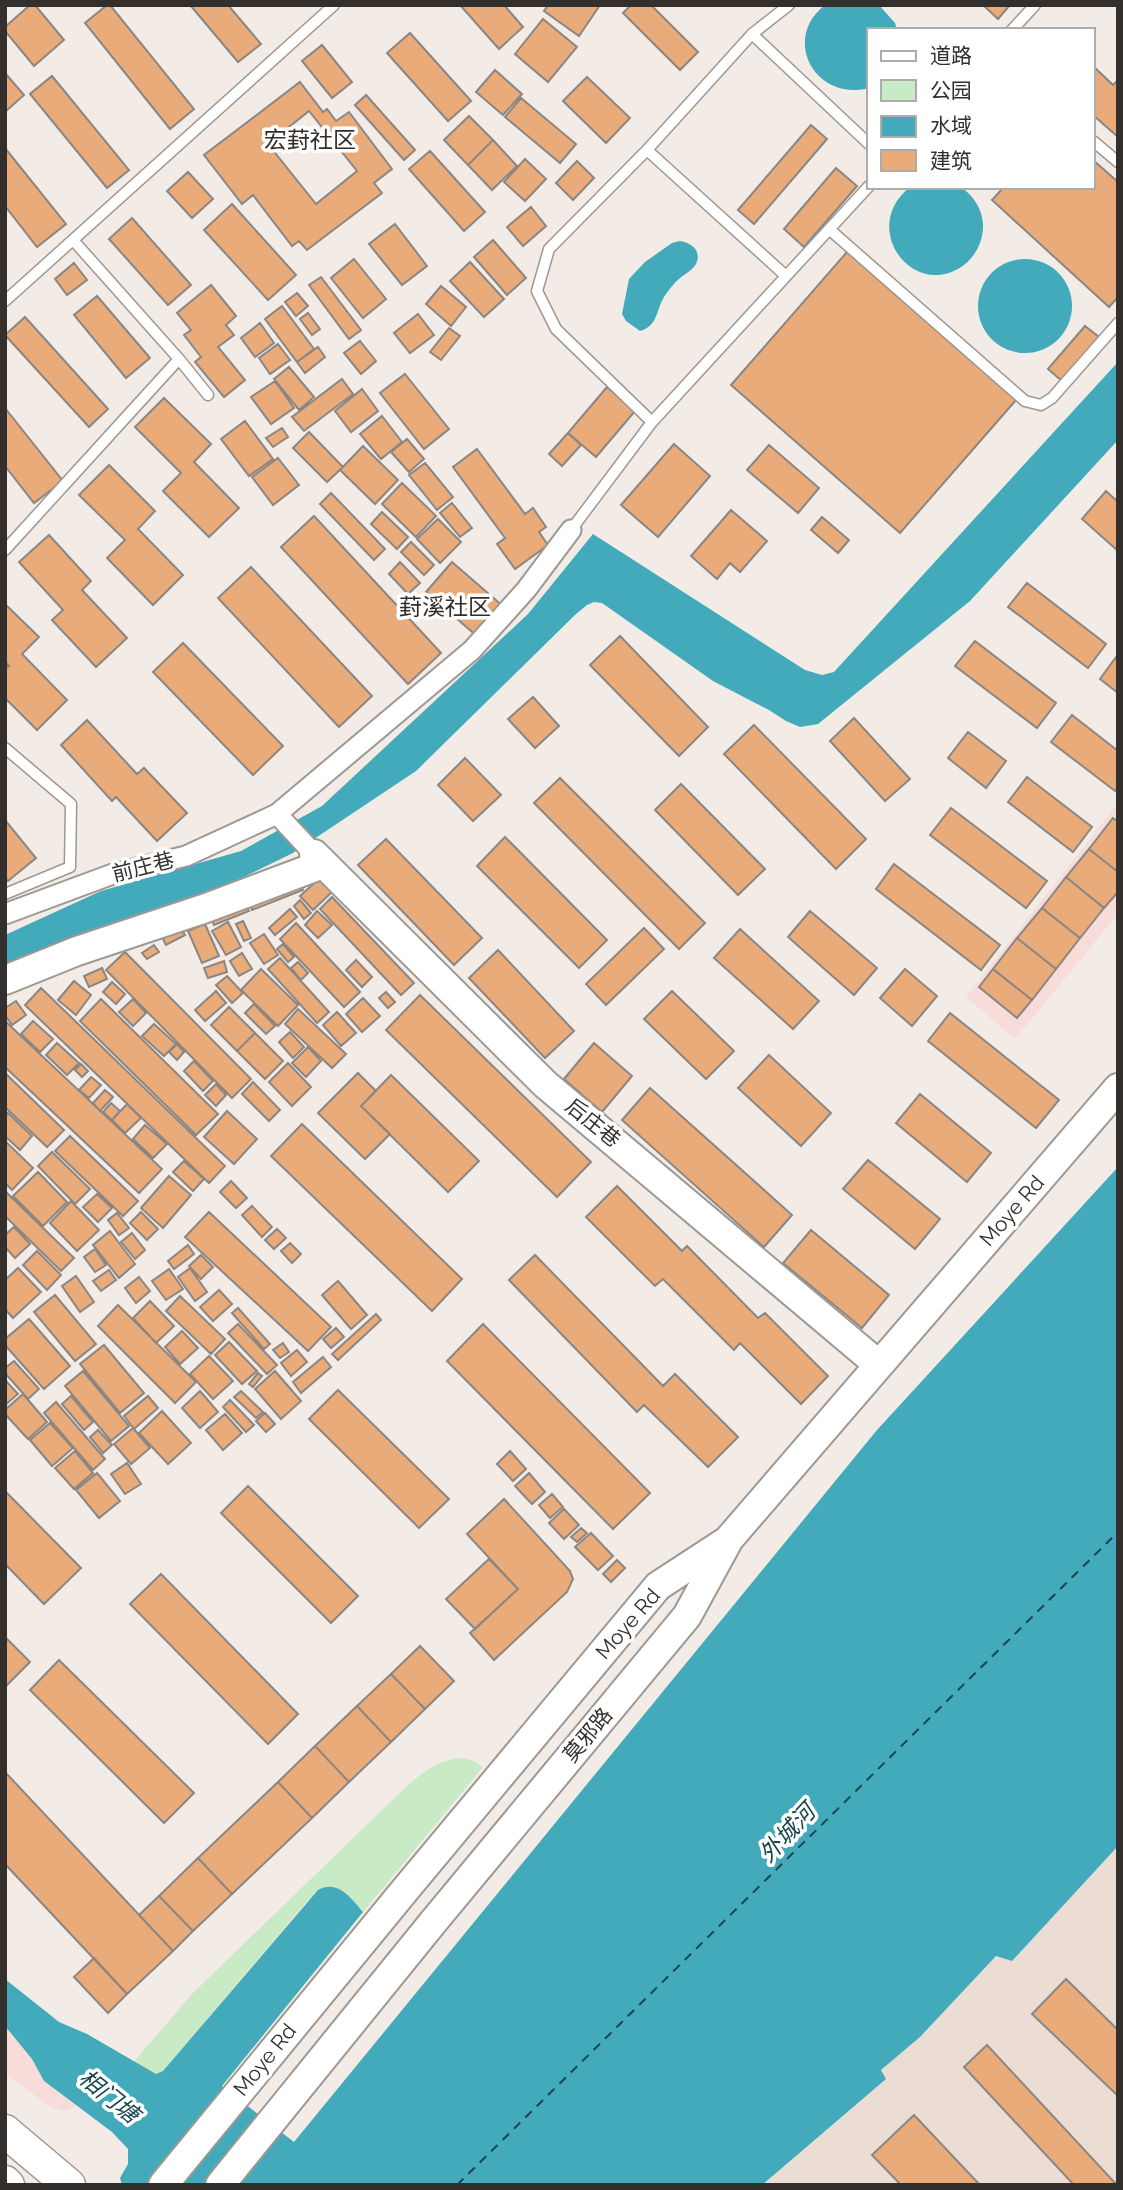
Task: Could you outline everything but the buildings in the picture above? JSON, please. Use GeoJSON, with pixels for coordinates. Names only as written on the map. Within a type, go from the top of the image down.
{"type":"FeatureCollection","features":[{"type":"Feature","properties":{"kind":"main road"},"geometry":{"type":"LineString","coordinates":[[5,980],[76,951],[206,908],[318,859]]}},
{"type":"Feature","properties":{"kind":"main road","name":"后庄巷"},"geometry":{"type":"LineString","coordinates":[[318,859],[545,1084],[879,1365]]}},
{"type":"Feature","properties":{"kind":"main road","name":"Moye Rd"},"geometry":{"type":"LineString","coordinates":[[163,2185],[658,1586],[729,1539],[1118,1088]]}},
{"type":"Feature","properties":{"kind":"main road","name":"莫邪路"},"geometry":{"type":"LineString","coordinates":[[434,1921],[687,1616],[729,1539]]}},
{"type":"Feature","properties":{"kind":"main road","name":"Moye Rd"},"geometry":{"type":"LineString","coordinates":[[220,2185],[434,1921]]}},
{"type":"Feature","properties":{"kind":"main road"},"geometry":{"type":"LineString","coordinates":[[13,2137],[69,2185]]}},
{"type":"Feature","properties":{"kind":"street","name":"前庄巷"},"geometry":{"type":"LineString","coordinates":[[5,914],[110,875],[186,856],[277,814],[472,650],[526,590],[571,530]]}},
{"type":"Feature","properties":{"kind":"street","name":"后庄巷"},"geometry":{"type":"LineString","coordinates":[[277,814],[318,859]]}},
{"type":"Feature","properties":{"kind":"lane"},"geometry":{"type":"LineString","coordinates":[[5,302],[334,5]]}},
{"type":"Feature","properties":{"kind":"lane"},"geometry":{"type":"LineString","coordinates":[[652,422],[556,329],[537,291],[549,249],[647,150],[752,34],[789,5]]}},
{"type":"Feature","properties":{"kind":"lane"},"geometry":{"type":"LineString","coordinates":[[1014,28],[1035,5]]}},
{"type":"Feature","properties":{"kind":"lane"},"geometry":{"type":"LineString","coordinates":[[752,34],[867,142]]}},
{"type":"Feature","properties":{"kind":"lane"},"geometry":{"type":"LineString","coordinates":[[1095,143],[1118,162]]}},
{"type":"Feature","properties":{"kind":"lane"},"geometry":{"type":"LineString","coordinates":[[647,150],[786,276]]}},
{"type":"Feature","properties":{"kind":"lane"},"geometry":{"type":"LineString","coordinates":[[571,530],[652,422],[867,188]]}},
{"type":"Feature","properties":{"kind":"lane"},"geometry":{"type":"LineString","coordinates":[[829,229],[1026,401],[1041,405],[1052,398],[1118,323]]}},
{"type":"Feature","properties":{"kind":"lane"},"geometry":{"type":"LineString","coordinates":[[73,240],[208,395]]}},
{"type":"Feature","properties":{"kind":"lane"},"geometry":{"type":"LineString","coordinates":[[5,550],[179,359]]}},
{"type":"Feature","properties":{"kind":"lane"},"geometry":{"type":"LineString","coordinates":[[5,748],[71,804],[69,867],[5,894]]}},
{"type":"Feature","properties":{"kind":"shaded area"},"geometry":{"type":"Polygon","coordinates":[[[1118,803],[1118,914],[1015,1039],[966,997],[1118,803]]]}},
{"type":"Feature","properties":{"kind":"shaded area"},"geometry":{"type":"Polygon","coordinates":[[[1118,1846],[1118,2185],[762,2185],[886,2079],[880,2071],[920,2037],[996,1956],[1012,1961],[1118,1846]]]}},
{"type":"Feature","properties":{"kind":"shaded area"},"geometry":{"type":"Polygon","coordinates":[[[5,2026],[32,2059],[44,2081],[75,2106],[62,2111],[49,2106],[5,2073],[5,2026]]]}},
{"type":"Feature","properties":{"kind":"green space"},"geometry":{"type":"Polygon","coordinates":[[[460,1758],[472,1760],[483,1767],[363,1912],[343,1890],[308,1900],[163,2071],[156,2075],[133,2063],[192,1994],[409,1784],[439,1764],[460,1758]]]}},
{"type":"Feature","properties":{"kind":"water"},"geometry":{"type":"Polygon","coordinates":[[[825,5],[879,5],[895,23],[896,28],[867,28],[867,88],[850,90],[833,86],[820,77],[810,64],[805,50],[806,34],[812,19],[825,5]]]}},
{"type":"Feature","properties":{"kind":"water"},"geometry":{"type":"Polygon","coordinates":[[[908,189],[963,189],[974,199],[982,216],[980,244],[964,265],[945,274],[927,274],[911,267],[899,255],[891,239],[889,222],[895,204],[908,189]]]}},
{"type":"Feature","properties":{"kind":"water"},"geometry":{"type":"Polygon","coordinates":[[[680,241],[695,248],[698,255],[696,264],[669,290],[656,317],[646,329],[640,331],[626,321],[622,314],[629,279],[645,262],[672,243],[680,241]]]}},
{"type":"Feature","properties":{"kind":"water"},"geometry":{"type":"Polygon","coordinates":[[[1025,259],[1043,262],[1058,273],[1069,288],[1072,306],[1069,324],[1058,339],[1043,350],[1025,353],[1007,350],[992,339],[981,324],[978,306],[981,288],[992,273],[1007,262],[1025,259]]]}},
{"type":"Feature","properties":{"kind":"water"},"geometry":{"type":"Polygon","coordinates":[[[1118,362],[1118,440],[970,601],[818,724],[800,727],[786,721],[713,681],[602,603],[594,602],[576,614],[416,771],[293,853],[225,886],[97,928],[5,967],[5,935],[101,891],[241,851],[322,806],[528,614],[593,534],[805,670],[822,675],[834,672],[1118,362]]]}},
{"type":"Feature","properties":{"kind":"water"},"geometry":{"type":"Polygon","coordinates":[[[1118,1167],[1118,1846],[1012,1961],[996,1956],[920,2037],[881,2070],[886,2079],[762,2185],[122,2185],[120,2178],[128,2164],[128,2149],[112,2132],[44,2081],[32,2059],[5,2026],[5,1979],[59,2022],[87,2034],[156,2074],[163,2071],[318,1890],[325,1887],[338,1888],[363,1912],[222,2086],[294,2142],[877,1430],[1118,1167]]]}},
{"type":"Feature","properties":{"kind":"ferry route"},"geometry":{"type":"LineString","coordinates":[[457,2185],[1118,1532]]}},
{"type":"Feature","properties":{"kind":"district","name":"宏葑社区"},"geometry":{"type":"Point","coordinates":[310,140]}},
{"type":"Feature","properties":{"kind":"district","name":"葑溪社区"},"geometry":{"type":"Point","coordinates":[445,607]}},
{"type":"Feature","properties":{"kind":"water label","name":"外城河"},"geometry":{"type":"Point","coordinates":[787,1833]}},
{"type":"Feature","properties":{"kind":"water label","name":"相门塘"},"geometry":{"type":"Point","coordinates":[109,2096]}}]}
